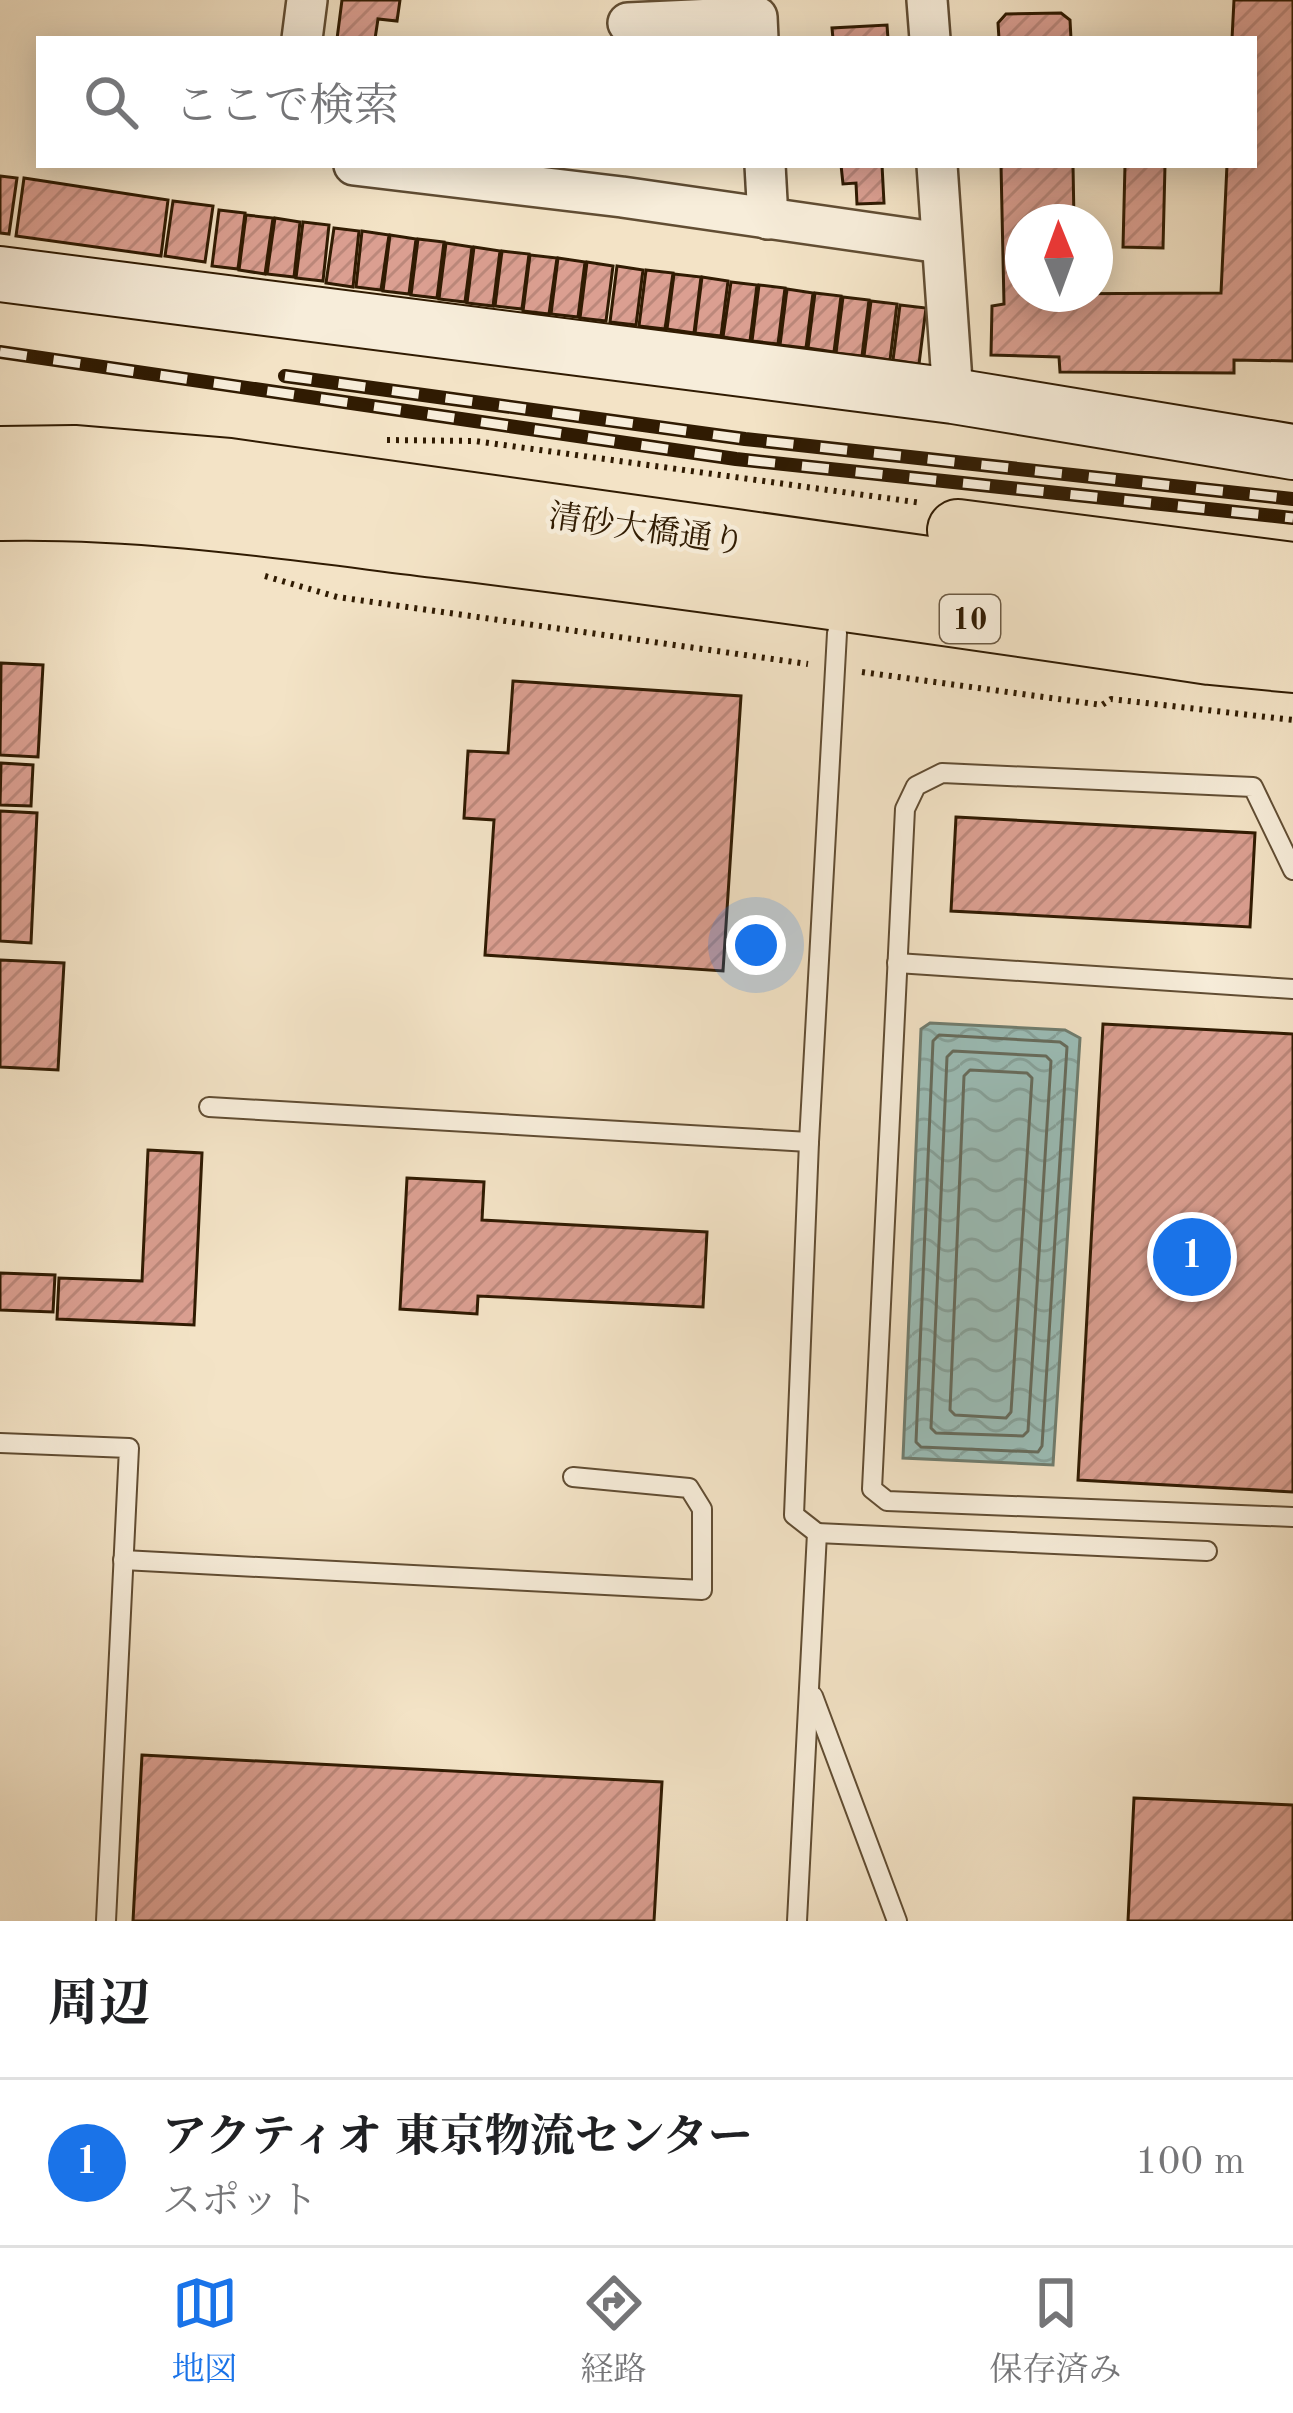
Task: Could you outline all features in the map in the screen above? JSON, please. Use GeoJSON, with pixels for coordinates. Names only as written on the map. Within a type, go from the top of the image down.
{"type":"FeatureCollection","features":[{"type":"Feature","properties":{"kind":"main road","name":"清砂大橋通り"},"geometry":{"type":"LineString","coordinates":[[0,457],[74,456],[229,469],[1210,654],[1293,662]]}},
{"type":"Feature","properties":{"kind":"main road"},"geometry":{"type":"LineString","coordinates":[[229,469],[525,475],[1293,574]]}},
{"type":"Feature","properties":{"kind":"main road","name":"清砂大橋通り"},"geometry":{"type":"LineString","coordinates":[[0,510],[72,508],[252,548],[647,550],[1293,614]]}},
{"type":"Feature","properties":{"kind":"main road"},"geometry":{"type":"LineString","coordinates":[[252,548],[518,591],[836,651],[1293,693]]}},
{"type":"Feature","properties":{"kind":"street"},"geometry":{"type":"LineString","coordinates":[[302,36],[307,0]]}},
{"type":"Feature","properties":{"kind":"street"},"geometry":{"type":"LineString","coordinates":[[927,0],[930,36]]}},
{"type":"Feature","properties":{"kind":"street"},"geometry":{"type":"LineString","coordinates":[[626,20],[757,17],[758,36]]}},
{"type":"Feature","properties":{"kind":"street"},"geometry":{"type":"LineString","coordinates":[[405,168],[624,181],[768,219],[941,243]]}},
{"type":"Feature","properties":{"kind":"street"},"geometry":{"type":"LineString","coordinates":[[765,168],[768,219]]}},
{"type":"Feature","properties":{"kind":"street"},"geometry":{"type":"LineString","coordinates":[[937,168],[953,396]]}},
{"type":"Feature","properties":{"kind":"street"},"geometry":{"type":"LineString","coordinates":[[0,274],[953,396],[1293,452]]}},
{"type":"Feature","properties":{"kind":"lane"},"geometry":{"type":"LineString","coordinates":[[836,651],[794,1515],[818,1533],[1207,1551]]}},
{"type":"Feature","properties":{"kind":"lane"},"geometry":{"type":"LineString","coordinates":[[1293,870],[1253,787],[942,773],[916,786],[905,809],[872,1489],[887,1501],[1293,1517]]}},
{"type":"Feature","properties":{"kind":"lane"},"geometry":{"type":"LineString","coordinates":[[897,964],[1293,988]]}},
{"type":"Feature","properties":{"kind":"lane"},"geometry":{"type":"LineString","coordinates":[[209,1107],[809,1142]]}},
{"type":"Feature","properties":{"kind":"lane"},"geometry":{"type":"LineString","coordinates":[[0,1443],[129,1448],[106,1921]]}},
{"type":"Feature","properties":{"kind":"lane"},"geometry":{"type":"LineString","coordinates":[[123,1560],[702,1590],[702,1509],[689,1488],[573,1478]]}},
{"type":"Feature","properties":{"kind":"lane"},"geometry":{"type":"LineString","coordinates":[[797,1921],[818,1533]]}},
{"type":"Feature","properties":{"kind":"lane"},"geometry":{"type":"LineString","coordinates":[[810,1686],[897,1921]]}},
{"type":"Feature","properties":{"kind":"path"},"geometry":{"type":"LineString","coordinates":[[385,440],[476,441],[937,505]]}},
{"type":"Feature","properties":{"kind":"path"},"geometry":{"type":"LineString","coordinates":[[252,548],[337,598],[836,651],[1102,706],[1111,699],[1293,720]]}},
{"type":"Feature","properties":{"kind":"water"},"geometry":{"type":"Polygon","coordinates":[[[930,1023],[1065,1030],[1080,1038],[1053,1465],[903,1458],[921,1029],[930,1023]]]}},
{"type":"Feature","properties":{"kind":"building"},"geometry":{"type":"Polygon","coordinates":[[[342,0],[400,0],[397,21],[378,19],[375,36],[337,36],[342,0]]]}},
{"type":"Feature","properties":{"kind":"building"},"geometry":{"type":"Polygon","coordinates":[[[1234,0],[1293,0],[1293,361],[1234,360],[1234,373],[1060,372],[1059,357],[991,355],[992,306],[1004,304],[1001,168],[1073,168],[1074,204],[1005,204],[1005,312],[1113,312],[1113,294],[1221,293],[1227,168],[1257,168],[1257,36],[1232,36],[1234,0]]]}},
{"type":"Feature","properties":{"kind":"building"},"geometry":{"type":"Polygon","coordinates":[[[1061,13],[1070,20],[1071,36],[999,36],[998,23],[1006,14],[1061,13]]]}},
{"type":"Feature","properties":{"kind":"building"},"geometry":{"type":"Polygon","coordinates":[[[887,25],[888,36],[833,36],[832,28],[887,25]]]}},
{"type":"Feature","properties":{"kind":"building"},"geometry":{"type":"Polygon","coordinates":[[[841,168],[882,168],[884,203],[857,204],[856,183],[843,184],[841,168]]]}},
{"type":"Feature","properties":{"kind":"building"},"geometry":{"type":"Polygon","coordinates":[[[1125,168],[1165,168],[1163,248],[1123,247],[1125,168]]]}},
{"type":"Feature","properties":{"kind":"building"},"geometry":{"type":"Polygon","coordinates":[[[0,176],[17,178],[9,234],[0,233],[0,176]]]}},
{"type":"Feature","properties":{"kind":"building"},"geometry":{"type":"Polygon","coordinates":[[[24,178],[168,200],[161,256],[16,236],[24,178]]]}},
{"type":"Feature","properties":{"kind":"building"},"geometry":{"type":"Polygon","coordinates":[[[173,201],[213,206],[205,262],[165,256],[173,201]]]}},
{"type":"Feature","properties":{"kind":"building"},"geometry":{"type":"Polygon","coordinates":[[[219,210],[245,213],[238,269],[212,266],[219,210]]]}},
{"type":"Feature","properties":{"kind":"building"},"geometry":{"type":"Polygon","coordinates":[[[246,215],[273,218],[265,274],[239,270],[246,215]]]}},
{"type":"Feature","properties":{"kind":"building"},"geometry":{"type":"Polygon","coordinates":[[[275,218],[300,222],[294,277],[267,274],[275,218]]]}},
{"type":"Feature","properties":{"kind":"building"},"geometry":{"type":"Polygon","coordinates":[[[303,222],[329,225],[323,281],[296,278],[303,222]]]}},
{"type":"Feature","properties":{"kind":"building"},"geometry":{"type":"Polygon","coordinates":[[[334,228],[359,231],[353,287],[326,283],[334,228]]]}},
{"type":"Feature","properties":{"kind":"building"},"geometry":{"type":"Polygon","coordinates":[[[362,231],[389,235],[381,290],[356,287],[362,231]]]}},
{"type":"Feature","properties":{"kind":"building"},"geometry":{"type":"Polygon","coordinates":[[[390,235],[416,239],[409,294],[383,291],[390,235]]]}},
{"type":"Feature","properties":{"kind":"building"},"geometry":{"type":"Polygon","coordinates":[[[418,239],[444,242],[437,298],[411,295],[418,239]]]}},
{"type":"Feature","properties":{"kind":"building"},"geometry":{"type":"Polygon","coordinates":[[[446,243],[472,247],[465,302],[439,299],[446,243]]]}},
{"type":"Feature","properties":{"kind":"building"},"geometry":{"type":"Polygon","coordinates":[[[474,247],[500,251],[493,306],[467,303],[474,247]]]}},
{"type":"Feature","properties":{"kind":"building"},"geometry":{"type":"Polygon","coordinates":[[[502,251],[529,254],[522,309],[495,306],[502,251]]]}},
{"type":"Feature","properties":{"kind":"building"},"geometry":{"type":"Polygon","coordinates":[[[530,255],[557,258],[549,314],[523,311],[530,255]]]}},
{"type":"Feature","properties":{"kind":"building"},"geometry":{"type":"Polygon","coordinates":[[[558,258],[585,262],[578,317],[551,314],[558,258]]]}},
{"type":"Feature","properties":{"kind":"building"},"geometry":{"type":"Polygon","coordinates":[[[587,262],[613,266],[606,321],[580,318],[587,262]]]}},
{"type":"Feature","properties":{"kind":"building"},"geometry":{"type":"Polygon","coordinates":[[[617,266],[643,270],[636,325],[610,322],[617,266]]]}},
{"type":"Feature","properties":{"kind":"building"},"geometry":{"type":"Polygon","coordinates":[[[646,270],[673,273],[665,329],[639,326],[646,270]]]}},
{"type":"Feature","properties":{"kind":"building"},"geometry":{"type":"Polygon","coordinates":[[[674,274],[701,277],[694,333],[667,329],[674,274]]]}},
{"type":"Feature","properties":{"kind":"building"},"geometry":{"type":"Polygon","coordinates":[[[702,277],[728,281],[721,336],[695,333],[702,277]]]}},
{"type":"Feature","properties":{"kind":"building"},"geometry":{"type":"Polygon","coordinates":[[[731,282],[757,285],[750,341],[723,337],[731,282]]]}},
{"type":"Feature","properties":{"kind":"building"},"geometry":{"type":"Polygon","coordinates":[[[759,285],[785,288],[778,344],[752,341],[759,285]]]}},
{"type":"Feature","properties":{"kind":"building"},"geometry":{"type":"Polygon","coordinates":[[[787,289],[813,293],[806,348],[780,345],[787,289]]]}},
{"type":"Feature","properties":{"kind":"building"},"geometry":{"type":"Polygon","coordinates":[[[815,293],[841,296],[834,352],[808,348],[815,293]]]}},
{"type":"Feature","properties":{"kind":"building"},"geometry":{"type":"Polygon","coordinates":[[[843,297],[869,300],[862,356],[836,353],[843,297]]]}},
{"type":"Feature","properties":{"kind":"building"},"geometry":{"type":"Polygon","coordinates":[[[871,301],[897,304],[890,360],[864,356],[871,301]]]}},
{"type":"Feature","properties":{"kind":"building"},"geometry":{"type":"Polygon","coordinates":[[[900,305],[926,308],[919,364],[893,360],[900,305]]]}},
{"type":"Feature","properties":{"kind":"building"},"geometry":{"type":"Polygon","coordinates":[[[1,663],[43,665],[38,757],[0,755],[1,663]]]}},
{"type":"Feature","properties":{"kind":"building"},"geometry":{"type":"Polygon","coordinates":[[[513,681],[741,696],[723,971],[485,955],[494,820],[464,818],[468,751],[508,753],[513,681]]]}},
{"type":"Feature","properties":{"kind":"building"},"geometry":{"type":"Polygon","coordinates":[[[1,763],[33,765],[31,806],[0,805],[1,763]]]}},
{"type":"Feature","properties":{"kind":"building"},"geometry":{"type":"Polygon","coordinates":[[[0,811],[37,813],[31,943],[0,941],[0,811]]]}},
{"type":"Feature","properties":{"kind":"building"},"geometry":{"type":"Polygon","coordinates":[[[956,817],[1255,833],[1250,927],[951,911],[956,817]]]}},
{"type":"Feature","properties":{"kind":"building"},"geometry":{"type":"Polygon","coordinates":[[[0,960],[64,963],[58,1070],[0,1067],[0,960]]]}},
{"type":"Feature","properties":{"kind":"building"},"geometry":{"type":"Polygon","coordinates":[[[1103,1024],[1293,1034],[1293,1492],[1078,1480],[1103,1024]]]}},
{"type":"Feature","properties":{"kind":"building"},"geometry":{"type":"Polygon","coordinates":[[[148,1150],[202,1153],[194,1325],[57,1319],[59,1278],[142,1281],[148,1150]]]}},
{"type":"Feature","properties":{"kind":"building"},"geometry":{"type":"Polygon","coordinates":[[[407,1178],[484,1182],[482,1220],[707,1232],[703,1307],[478,1296],[477,1314],[400,1309],[407,1178]]]}},
{"type":"Feature","properties":{"kind":"building"},"geometry":{"type":"Polygon","coordinates":[[[0,1273],[55,1275],[53,1312],[0,1310],[0,1273]]]}},
{"type":"Feature","properties":{"kind":"building"},"geometry":{"type":"Polygon","coordinates":[[[142,1755],[662,1782],[654,1921],[133,1921],[142,1755]]]}},
{"type":"Feature","properties":{"kind":"building"},"geometry":{"type":"Polygon","coordinates":[[[1134,1798],[1293,1805],[1293,1921],[1128,1921],[1134,1798]]]}},
{"type":"Feature","properties":{"kind":"railway"},"geometry":{"type":"LineString","coordinates":[[0,352],[736,459],[1293,518]]}},
{"type":"Feature","properties":{"kind":"railway"},"geometry":{"type":"LineString","coordinates":[[285,376],[745,439],[1293,499]]}},
{"type":"Feature","properties":{"kind":"place","name":"アクティオ 東京物流センター"},"geometry":{"type":"Point","coordinates":[1192,1257]}}]}
